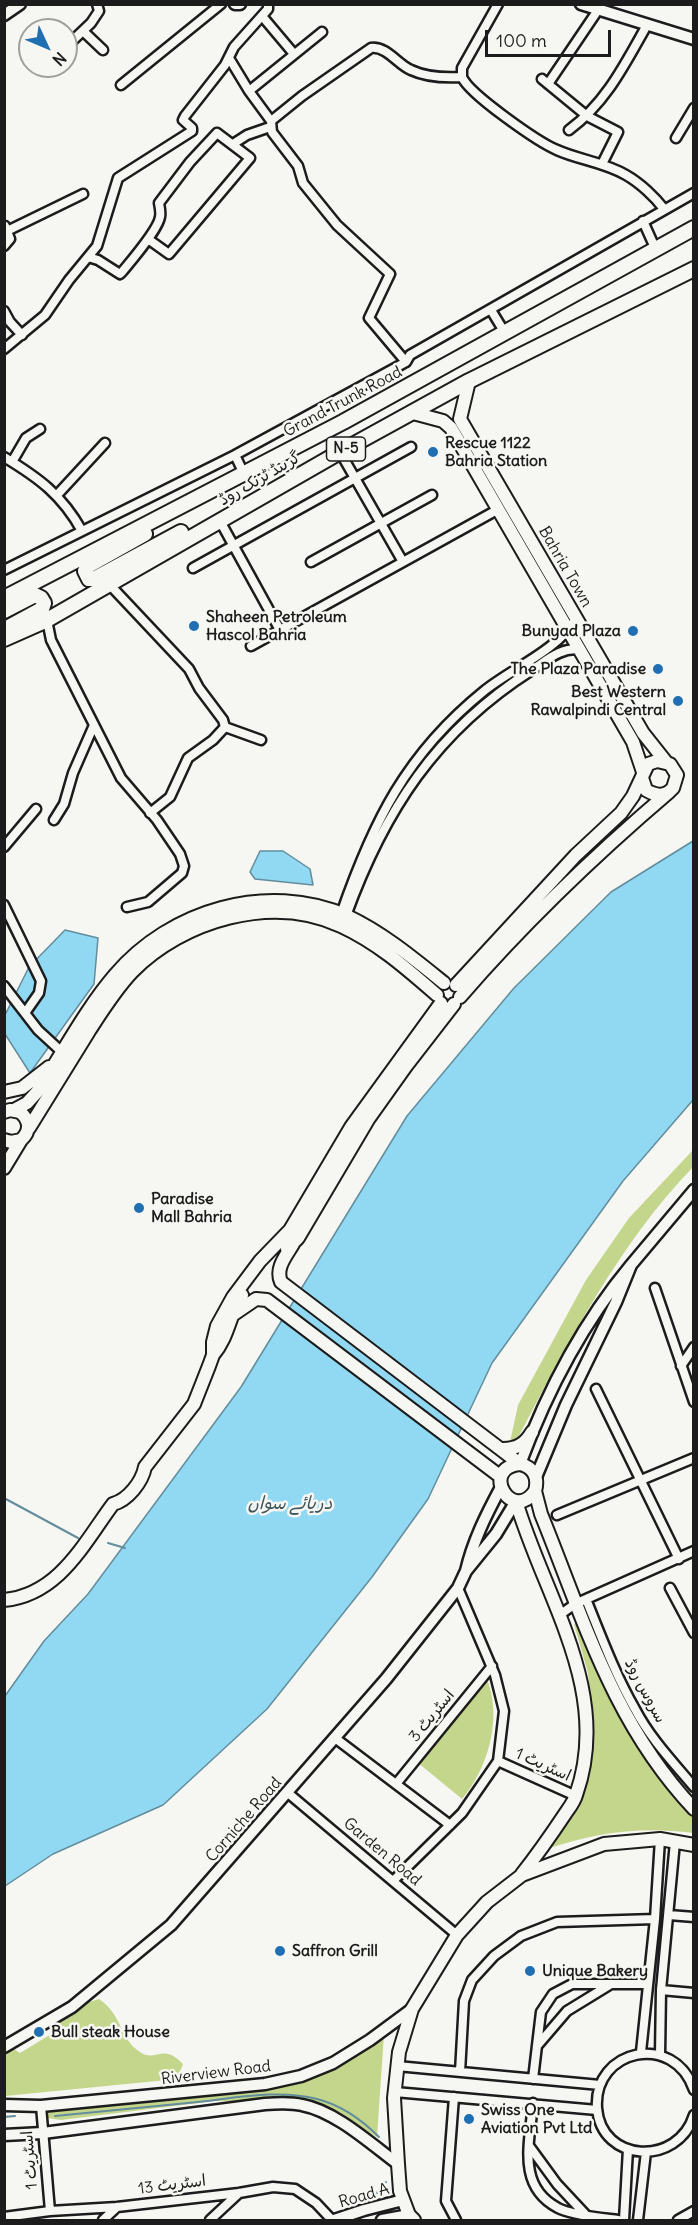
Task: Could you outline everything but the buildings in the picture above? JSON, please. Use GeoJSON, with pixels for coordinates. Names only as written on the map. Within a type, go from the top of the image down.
{"type":"FeatureCollection","features":[{"type":"Feature","properties":{"kind":"highway","name":"Grand Trunk Road"},"geometry":{"type":"LineString","coordinates":[[4,597],[207,494],[505,333],[693,228]]}},
{"type":"Feature","properties":{"kind":"highway"},"geometry":{"type":"LineString","coordinates":[[657,249],[693,236]]}},
{"type":"Feature","properties":{"kind":"highway"},"geometry":{"type":"LineString","coordinates":[[626,302],[693,258]]}},
{"type":"Feature","properties":{"kind":"highway","name":"گرینڈ ٹرنک روڈ"},"geometry":{"type":"LineString","coordinates":[[4,639],[47,620],[340,452],[470,381],[693,269]]}},
{"type":"Feature","properties":{"kind":"highway"},"geometry":{"type":"LineString","coordinates":[[207,494],[174,518],[88,566],[85,571],[86,575],[89,579],[94,579],[182,532],[218,522]]}},
{"type":"Feature","properties":{"kind":"highway"},"geometry":{"type":"LineString","coordinates":[[4,611],[35,595],[44,603],[42,609],[4,630]]}},
{"type":"Feature","properties":{"kind":"main road","name":"Bahria Town"},"geometry":{"type":"LineString","coordinates":[[470,381],[460,419],[572,624],[581,650],[633,742],[642,775]]}},
{"type":"Feature","properties":{"kind":"main road","name":"Bahria Town"},"geometry":{"type":"LineString","coordinates":[[413,413],[443,421],[451,428],[497,510],[643,733],[666,762]]}},
{"type":"Feature","properties":{"kind":"main road"},"geometry":{"type":"LineString","coordinates":[[4,1600],[33,1594],[53,1582],[114,1503],[123,1501],[143,1476],[145,1467],[194,1404],[213,1355],[217,1326],[233,1297],[256,1267],[290,1230],[351,1127],[449,995],[576,855],[621,813],[652,762],[666,762],[673,767],[677,776],[670,792],[573,877],[518,932],[449,995],[375,1109],[282,1262],[279,1273],[281,1282],[286,1287],[520,1464],[530,1468],[536,1478],[535,1491],[541,1514],[581,1601],[601,1667],[638,1737],[669,1783],[693,1809]]}},
{"type":"Feature","properties":{"kind":"main road"},"geometry":{"type":"LineString","coordinates":[[642,775],[643,784],[652,793],[670,792]]}},
{"type":"Feature","properties":{"kind":"main road"},"geometry":{"type":"LineString","coordinates":[[9,1111],[34,1096],[98,996],[117,973],[149,943],[185,920],[232,905],[258,902],[291,903],[344,915],[393,943],[449,995]]}},
{"type":"Feature","properties":{"kind":"main road"},"geometry":{"type":"LineString","coordinates":[[4,1168],[106,1006],[132,973],[148,958],[182,935],[217,921],[238,915],[272,912],[317,917],[337,924],[368,940],[449,995]]}},
{"type":"Feature","properties":{"kind":"main road"},"geometry":{"type":"LineString","coordinates":[[4,1092],[22,1088],[61,1056]]}},
{"type":"Feature","properties":{"kind":"main road"},"geometry":{"type":"LineString","coordinates":[[9,1111],[25,1116],[29,1128]]}},
{"type":"Feature","properties":{"kind":"main road"},"geometry":{"type":"LineString","coordinates":[[4,1140],[11,1142],[21,1140]]}},
{"type":"Feature","properties":{"kind":"main road"},"geometry":{"type":"LineString","coordinates":[[213,1355],[224,1343],[236,1304],[256,1276],[293,1244]]}},
{"type":"Feature","properties":{"kind":"main road"},"geometry":{"type":"LineString","coordinates":[[234,1314],[256,1299],[264,1298],[273,1303],[484,1462],[501,1482],[506,1496],[516,1501],[529,1498],[535,1491]]}},
{"type":"Feature","properties":{"kind":"main road"},"geometry":{"type":"LineString","coordinates":[[500,1447],[518,1447],[528,1439],[532,1432]]}},
{"type":"Feature","properties":{"kind":"main road"},"geometry":{"type":"LineString","coordinates":[[501,1482],[508,1467],[520,1464]]}},
{"type":"Feature","properties":{"kind":"main road"},"geometry":{"type":"LineString","coordinates":[[411,2217],[403,2200],[398,2164],[395,2092],[399,2052],[412,2009],[457,1935],[487,1902],[522,1875],[546,1843],[576,1796],[587,1749],[586,1709],[581,1675],[561,1614],[516,1501]]}},
{"type":"Feature","properties":{"kind":"main road"},"geometry":{"type":"LineString","coordinates":[[522,1875],[604,1844],[660,1839],[693,1845]]}},
{"type":"Feature","properties":{"kind":"street"},"geometry":{"type":"LineString","coordinates":[[4,15],[20,4]]}},
{"type":"Feature","properties":{"kind":"street"},"geometry":{"type":"LineString","coordinates":[[78,36],[99,11],[97,4]]}},
{"type":"Feature","properties":{"kind":"street"},"geometry":{"type":"LineString","coordinates":[[122,85],[222,4]]}},
{"type":"Feature","properties":{"kind":"street"},"geometry":{"type":"LineString","coordinates":[[235,4],[240,4]]}},
{"type":"Feature","properties":{"kind":"street"},"geometry":{"type":"LineString","coordinates":[[4,349],[45,315],[97,246],[118,178],[192,131],[192,128],[183,120],[185,116],[229,58],[234,47],[268,9],[268,4]]}},
{"type":"Feature","properties":{"kind":"street"},"geometry":{"type":"LineString","coordinates":[[498,4],[462,68],[462,77],[471,89],[530,135],[556,150],[602,164],[628,176],[658,201],[664,209]]}},
{"type":"Feature","properties":{"kind":"street"},"geometry":{"type":"LineString","coordinates":[[581,4],[693,39]]}},
{"type":"Feature","properties":{"kind":"street"},"geometry":{"type":"LineString","coordinates":[[598,10],[545,82],[587,116],[618,132],[602,164]]}},
{"type":"Feature","properties":{"kind":"street"},"geometry":{"type":"LineString","coordinates":[[262,16],[294,54]]}},
{"type":"Feature","properties":{"kind":"street"},"geometry":{"type":"LineString","coordinates":[[569,130],[587,116],[613,86],[647,25]]}},
{"type":"Feature","properties":{"kind":"street"},"geometry":{"type":"LineString","coordinates":[[83,31],[103,50]]}},
{"type":"Feature","properties":{"kind":"street"},"geometry":{"type":"LineString","coordinates":[[249,91],[322,32]]}},
{"type":"Feature","properties":{"kind":"street"},"geometry":{"type":"LineString","coordinates":[[233,144],[270,124],[371,48],[381,48],[411,70],[441,77],[462,77]]}},
{"type":"Feature","properties":{"kind":"street"},"geometry":{"type":"LineString","coordinates":[[229,58],[298,166],[303,183],[337,225],[390,274],[369,318],[406,362]]}},
{"type":"Feature","properties":{"kind":"street"},"geometry":{"type":"LineString","coordinates":[[676,138],[693,108]]}},
{"type":"Feature","properties":{"kind":"street"},"geometry":{"type":"LineString","coordinates":[[88,257],[98,260],[120,274],[160,219],[159,203],[190,162],[218,133],[250,158],[169,254],[148,238]]}},
{"type":"Feature","properties":{"kind":"street"},"geometry":{"type":"LineString","coordinates":[[4,570],[236,455],[406,362],[410,355],[693,193]]}},
{"type":"Feature","properties":{"kind":"street"},"geometry":{"type":"LineString","coordinates":[[4,246],[10,238],[6,229],[82,194]]}},
{"type":"Feature","properties":{"kind":"street"},"geometry":{"type":"LineString","coordinates":[[643,221],[657,249]]}},
{"type":"Feature","properties":{"kind":"street"},"geometry":{"type":"LineString","coordinates":[[491,310],[505,333]]}},
{"type":"Feature","properties":{"kind":"street"},"geometry":{"type":"LineString","coordinates":[[4,311],[22,335]]}},
{"type":"Feature","properties":{"kind":"street"},"geometry":{"type":"LineString","coordinates":[[40,429],[26,438],[8,460],[29,472],[57,495],[71,512],[82,531]]}},
{"type":"Feature","properties":{"kind":"street"},"geometry":{"type":"LineString","coordinates":[[57,495],[105,443]]}},
{"type":"Feature","properties":{"kind":"street"},"geometry":{"type":"LineString","coordinates":[[192,567],[411,447]]}},
{"type":"Feature","properties":{"kind":"street"},"geometry":{"type":"LineString","coordinates":[[340,452],[403,562]]}},
{"type":"Feature","properties":{"kind":"street"},"geometry":{"type":"LineString","coordinates":[[236,455],[244,474]]}},
{"type":"Feature","properties":{"kind":"street"},"geometry":{"type":"LineString","coordinates":[[311,562],[432,495]]}},
{"type":"Feature","properties":{"kind":"street"},"geometry":{"type":"LineString","coordinates":[[251,646],[497,510]]}},
{"type":"Feature","properties":{"kind":"street"},"geometry":{"type":"LineString","coordinates":[[218,522],[280,630]]}},
{"type":"Feature","properties":{"kind":"street"},"geometry":{"type":"LineString","coordinates":[[109,584],[189,669],[195,682],[223,720],[225,727]]}},
{"type":"Feature","properties":{"kind":"street"},"geometry":{"type":"LineString","coordinates":[[47,620],[51,640],[121,778],[158,820],[180,854],[184,866],[182,873],[147,902],[127,907]]}},
{"type":"Feature","properties":{"kind":"street"},"geometry":{"type":"LineString","coordinates":[[344,915],[373,830],[393,793],[418,758],[442,729],[470,703],[559,640],[572,624]]}},
{"type":"Feature","properties":{"kind":"street"},"geometry":{"type":"LineString","coordinates":[[344,915],[380,836],[401,798],[430,759],[476,711],[516,680],[562,651],[581,650]]}},
{"type":"Feature","properties":{"kind":"street"},"geometry":{"type":"LineString","coordinates":[[54,820],[64,804],[73,773],[94,725]]}},
{"type":"Feature","properties":{"kind":"street"},"geometry":{"type":"LineString","coordinates":[[225,727],[261,740]]}},
{"type":"Feature","properties":{"kind":"street"},"geometry":{"type":"LineString","coordinates":[[150,813],[170,796],[188,758],[213,740],[225,727]]}},
{"type":"Feature","properties":{"kind":"street"},"geometry":{"type":"LineString","coordinates":[[4,847],[36,809]]}},
{"type":"Feature","properties":{"kind":"street"},"geometry":{"type":"LineString","coordinates":[[4,905],[41,981],[39,993],[26,1013]]}},
{"type":"Feature","properties":{"kind":"street"},"geometry":{"type":"LineString","coordinates":[[4,986],[61,1056]]}},
{"type":"Feature","properties":{"kind":"street"},"geometry":{"type":"LineString","coordinates":[[520,1464],[568,1354],[605,1296],[693,1190]]}},
{"type":"Feature","properties":{"kind":"street"},"geometry":{"type":"LineString","coordinates":[[536,1478],[566,1405],[616,1302],[631,1265]]}},
{"type":"Feature","properties":{"kind":"street"},"geometry":{"type":"LineString","coordinates":[[655,1288],[693,1402]]}},
{"type":"Feature","properties":{"kind":"street"},"geometry":{"type":"LineString","coordinates":[[681,1366],[693,1347]]}},
{"type":"Feature","properties":{"kind":"street"},"geometry":{"type":"LineString","coordinates":[[596,1389],[679,1559]]}},
{"type":"Feature","properties":{"kind":"street"},"geometry":{"type":"LineString","coordinates":[[557,1515],[693,1458]]}},
{"type":"Feature","properties":{"kind":"street"},"geometry":{"type":"LineString","coordinates":[[466,1571],[471,1551],[501,1482]]}},
{"type":"Feature","properties":{"kind":"street"},"geometry":{"type":"LineString","coordinates":[[466,1571],[496,1534],[516,1501]]}},
{"type":"Feature","properties":{"kind":"street"},"geometry":{"type":"LineString","coordinates":[[561,1614],[581,1601],[693,1551]]}},
{"type":"Feature","properties":{"kind":"street","name":"Corniche Road"},"geometry":{"type":"LineString","coordinates":[[4,2047],[72,2007],[171,1924],[386,1679],[458,1588],[466,1571]]}},
{"type":"Feature","properties":{"kind":"street"},"geometry":{"type":"LineString","coordinates":[[393,1881],[462,1813],[498,1761],[504,1711],[492,1666],[458,1588]]}},
{"type":"Feature","properties":{"kind":"street"},"geometry":{"type":"LineString","coordinates":[[670,1588],[693,1633]]}},
{"type":"Feature","properties":{"kind":"street","name":"سروس روڈ"},"geometry":{"type":"LineString","coordinates":[[581,1601],[635,1710],[693,1787]]}},
{"type":"Feature","properties":{"kind":"street","name":"اسٹریٹ 3"},"geometry":{"type":"LineString","coordinates":[[396,1784],[492,1666]]}},
{"type":"Feature","properties":{"kind":"street"},"geometry":{"type":"LineString","coordinates":[[335,1738],[450,1825]]}},
{"type":"Feature","properties":{"kind":"street","name":"اسٹریٹ 1"},"geometry":{"type":"LineString","coordinates":[[498,1761],[576,1796]]}},
{"type":"Feature","properties":{"kind":"street","name":"Garden Road"},"geometry":{"type":"LineString","coordinates":[[288,1793],[457,1935]]}},
{"type":"Feature","properties":{"kind":"street"},"geometry":{"type":"LineString","coordinates":[[641,2052],[655,1919],[660,1839]]}},
{"type":"Feature","properties":{"kind":"street"},"geometry":{"type":"LineString","coordinates":[[660,2055],[661,1990],[675,1842]]}},
{"type":"Feature","properties":{"kind":"street"},"geometry":{"type":"LineString","coordinates":[[669,1915],[693,1917]]}},
{"type":"Feature","properties":{"kind":"street"},"geometry":{"type":"LineString","coordinates":[[460,2072],[464,2001],[472,1980],[494,1956],[521,1936],[557,1922],[655,1919]]}},
{"type":"Feature","properties":{"kind":"street"},"geometry":{"type":"LineString","coordinates":[[533,2079],[541,2012],[553,1994],[572,1984],[648,1984]]}},
{"type":"Feature","properties":{"kind":"street"},"geometry":{"type":"LineString","coordinates":[[537,2046],[567,2011],[611,1984]]}},
{"type":"Feature","properties":{"kind":"street"},"geometry":{"type":"LineString","coordinates":[[661,1990],[693,1993]]}},
{"type":"Feature","properties":{"kind":"street","name":"Riverview Road"},"geometry":{"type":"LineString","coordinates":[[4,2106],[41,2106],[265,2084],[301,2076],[333,2063],[370,2040],[412,2009]]}},
{"type":"Feature","properties":{"kind":"street"},"geometry":{"type":"LineString","coordinates":[[693,2090],[683,2069],[660,2055],[641,2052],[617,2063],[607,2072],[597,2097],[597,2110],[607,2134],[616,2143],[628,2149],[646,2152],[673,2145],[683,2136],[693,2121]]}},
{"type":"Feature","properties":{"kind":"street"},"geometry":{"type":"LineString","coordinates":[[397,2066],[600,2085]]}},
{"type":"Feature","properties":{"kind":"street"},"geometry":{"type":"LineString","coordinates":[[395,2092],[597,2110]]}},
{"type":"Feature","properties":{"kind":"street"},"geometry":{"type":"LineString","coordinates":[[454,2097],[446,2201],[456,2220]]}},
{"type":"Feature","properties":{"kind":"street"},"geometry":{"type":"LineString","coordinates":[[4,2135],[43,2133],[287,2103],[305,2105],[326,2114],[364,2138],[398,2164]]}},
{"type":"Feature","properties":{"kind":"street"},"geometry":{"type":"LineString","coordinates":[[533,2103],[528,2171],[537,2192],[559,2209],[618,2220]]}},
{"type":"Feature","properties":{"kind":"street","name":"اسٹریٹ 1"},"geometry":{"type":"LineString","coordinates":[[41,2106],[50,2211]]}},
{"type":"Feature","properties":{"kind":"street"},"geometry":{"type":"LineString","coordinates":[[530,2147],[557,2184],[586,2214]]}},
{"type":"Feature","properties":{"kind":"street"},"geometry":{"type":"LineString","coordinates":[[624,2220],[628,2149]]}},
{"type":"Feature","properties":{"kind":"street"},"geometry":{"type":"LineString","coordinates":[[638,2220],[646,2152]]}},
{"type":"Feature","properties":{"kind":"street","name":"اسٹریٹ 13"},"geometry":{"type":"LineString","coordinates":[[4,2217],[50,2211],[117,2207],[273,2187],[295,2189],[316,2203],[333,2220]]}},
{"type":"Feature","properties":{"kind":"street"},"geometry":{"type":"LineString","coordinates":[[210,2220],[239,2193]]}},
{"type":"Feature","properties":{"kind":"street","name":"Road A"},"geometry":{"type":"LineString","coordinates":[[333,2220],[403,2200]]}},
{"type":"Feature","properties":{"kind":"street"},"geometry":{"type":"LineString","coordinates":[[103,2220],[117,2207]]}},
{"type":"Feature","properties":{"kind":"street"},"geometry":{"type":"LineString","coordinates":[[678,2220],[693,2211]]}},
{"type":"Feature","properties":{"kind":"street","name":"Road A"},"geometry":{"type":"LineString","coordinates":[[382,2220],[411,2217]]}},
{"type":"Feature","properties":{"kind":"green space"},"geometry":{"type":"Polygon","coordinates":[[[693,1150],[693,1167],[641,1228],[618,1261],[556,1365],[519,1436],[510,1442],[518,1405],[586,1280],[629,1218],[693,1150]]]}},
{"type":"Feature","properties":{"kind":"green space"},"geometry":{"type":"Polygon","coordinates":[[[579,1621],[637,1744],[661,1779],[693,1815],[693,1833],[656,1830],[619,1832],[583,1838],[547,1849],[583,1784],[593,1733],[588,1673],[574,1624],[579,1621]]]}},
{"type":"Feature","properties":{"kind":"green space"},"geometry":{"type":"Polygon","coordinates":[[[486,1677],[493,1708],[490,1741],[480,1772],[462,1799],[417,1762],[486,1677]]]}},
{"type":"Feature","properties":{"kind":"green space"},"geometry":{"type":"Polygon","coordinates":[[[99,1999],[114,2014],[134,2048],[146,2055],[170,2054],[183,2064],[177,2079],[5,2096],[5,2053],[14,2049],[20,2053],[61,2028],[58,2022],[89,2002],[99,1999]]]}},
{"type":"Feature","properties":{"kind":"green space"},"geometry":{"type":"Polygon","coordinates":[[[384,2034],[377,2137],[317,2102],[215,2101],[61,2120],[47,2118],[49,2111],[317,2074],[384,2034]]]}},
{"type":"Feature","properties":{"kind":"water","name":"دریائے سواں"},"geometry":{"type":"Polygon","coordinates":[[[693,841],[693,1100],[623,1181],[492,1363],[428,1499],[372,1577],[267,1709],[163,1805],[53,1854],[5,1886],[5,1696],[44,1641],[88,1594],[241,1387],[407,1116],[514,988],[611,892],[693,841]]]}},
{"type":"Feature","properties":{"kind":"water"},"geometry":{"type":"Polygon","coordinates":[[[260,851],[283,851],[310,869],[313,885],[255,879],[250,872],[260,851]]]}},
{"type":"Feature","properties":{"kind":"water"},"geometry":{"type":"Polygon","coordinates":[[[65,930],[98,938],[94,984],[30,1073],[5,1034],[4,1017],[29,967],[65,930]]]}},
{"type":"Feature","properties":{"kind":"waterway"},"geometry":{"type":"LineString","coordinates":[[4,1498],[78,1538]]}},
{"type":"Feature","properties":{"kind":"waterway"},"geometry":{"type":"LineString","coordinates":[[108,1543],[125,1548]]}},
{"type":"Feature","properties":{"kind":"waterway"},"geometry":{"type":"LineString","coordinates":[[55,2116],[273,2094],[303,2096],[334,2105],[358,2119],[379,2137]]}},
{"type":"Feature","properties":{"kind":"waterway"},"geometry":{"type":"LineString","coordinates":[[4,2117],[15,2116]]}},
{"type":"Feature","properties":{"kind":"waterway"},"geometry":{"type":"LineString","coordinates":[[367,2205],[386,2182]]}},
{"type":"Feature","properties":{"kind":"place","name":"Rescue 1122 Bahria Station"},"geometry":{"type":"Point","coordinates":[433,452]}},
{"type":"Feature","properties":{"kind":"place","name":"Shaheen Petroleum Hascol Bahria"},"geometry":{"type":"Point","coordinates":[194,626]}},
{"type":"Feature","properties":{"kind":"place","name":"Bunyad Plaza"},"geometry":{"type":"Point","coordinates":[633,631]}},
{"type":"Feature","properties":{"kind":"place","name":"The Plaza Paradise"},"geometry":{"type":"Point","coordinates":[658,669]}},
{"type":"Feature","properties":{"kind":"place","name":"Best Western Rawalpindi Central"},"geometry":{"type":"Point","coordinates":[678,701]}},
{"type":"Feature","properties":{"kind":"place","name":"Paradise Mall Bahria"},"geometry":{"type":"Point","coordinates":[139,1208]}},
{"type":"Feature","properties":{"kind":"place","name":"Saffron Grill"},"geometry":{"type":"Point","coordinates":[280,1951]}},
{"type":"Feature","properties":{"kind":"place","name":"Unique Bakery"},"geometry":{"type":"Point","coordinates":[530,1971]}},
{"type":"Feature","properties":{"kind":"place","name":"Bull steak House"},"geometry":{"type":"Point","coordinates":[39,2032]}},
{"type":"Feature","properties":{"kind":"place","name":"Swiss One Aviation Pvt Ltd"},"geometry":{"type":"Point","coordinates":[469,2119]}}]}
